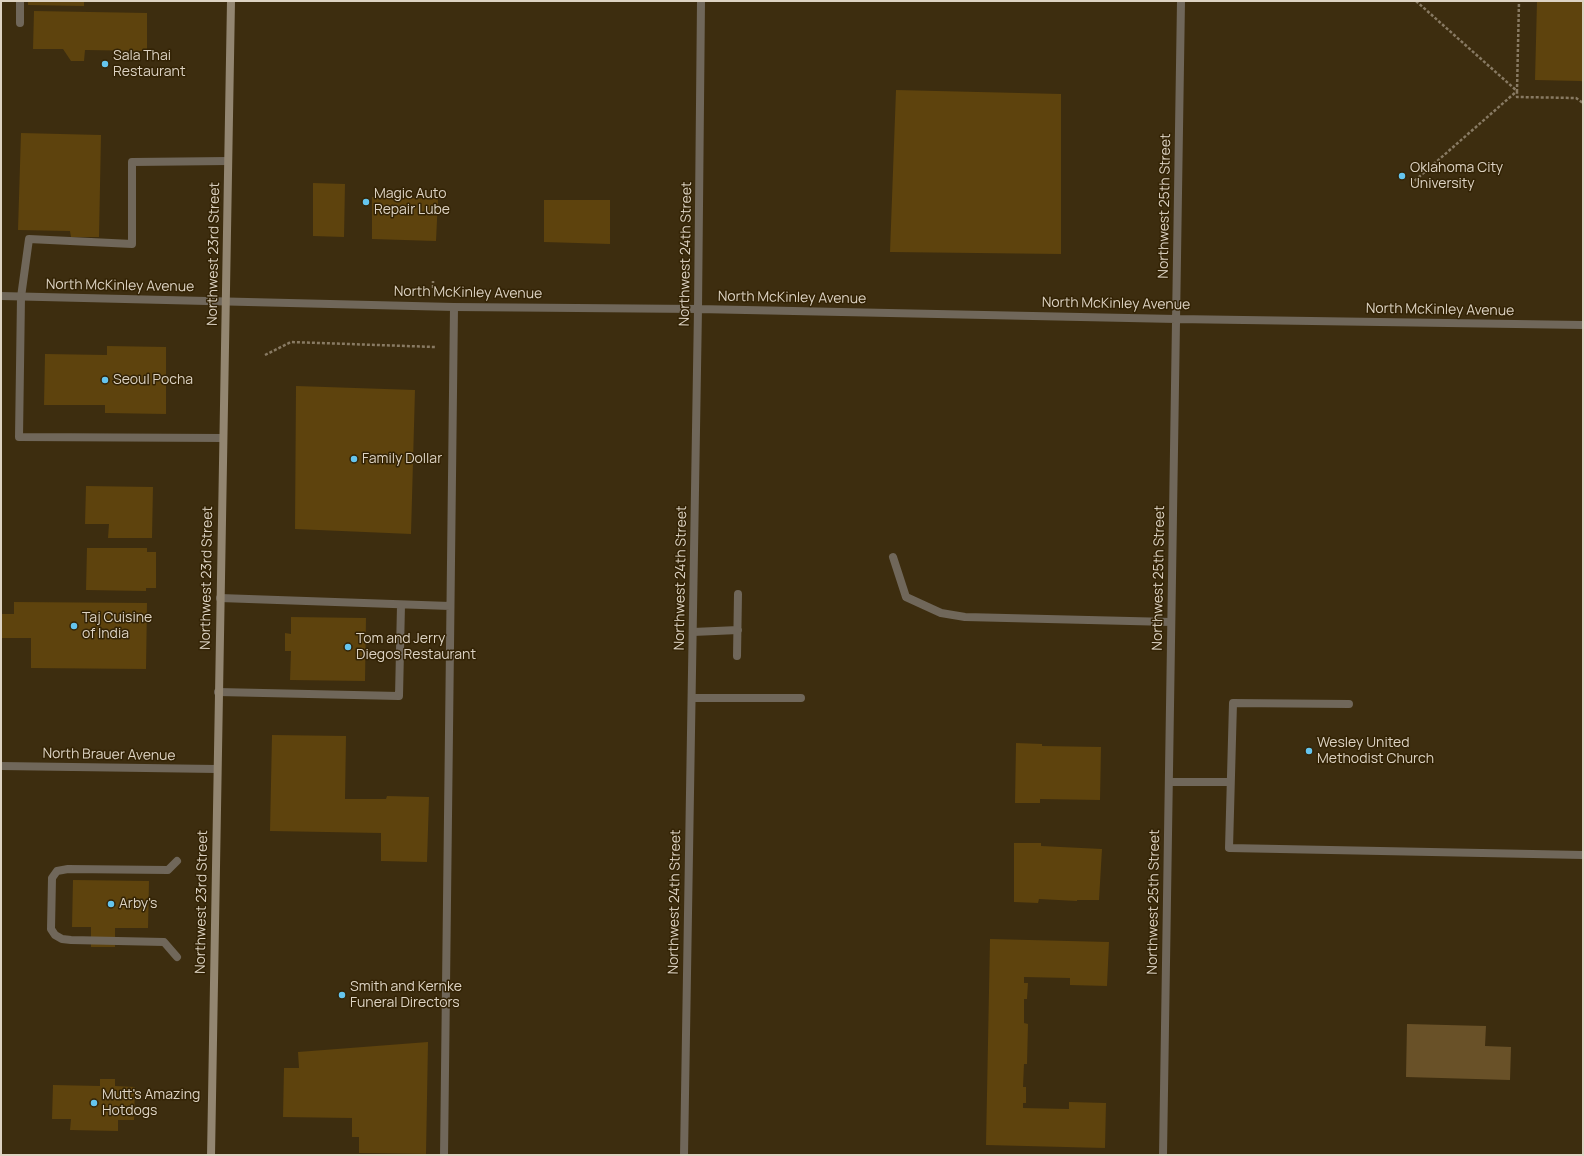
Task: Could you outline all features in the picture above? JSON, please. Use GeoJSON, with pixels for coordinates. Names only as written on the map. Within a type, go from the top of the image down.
{"type":"FeatureCollection","features":[{"type":"Feature","properties":{"kind":"main road","name":"Northwest 23rd Street"},"geometry":{"type":"LineString","coordinates":[[211,1155],[231,1]]}},
{"type":"Feature","properties":{"kind":"street"},"geometry":{"type":"LineString","coordinates":[[20,1],[20,23]]}},
{"type":"Feature","properties":{"kind":"street","name":"Northwest 24th Street"},"geometry":{"type":"LineString","coordinates":[[684,1155],[698,309],[701,1]]}},
{"type":"Feature","properties":{"kind":"street","name":"Northwest 25th Street"},"geometry":{"type":"LineString","coordinates":[[1163,1155],[1181,1]]}},
{"type":"Feature","properties":{"kind":"street"},"geometry":{"type":"LineString","coordinates":[[223,438],[19,437],[21,297],[29,239],[132,244],[132,162],[228,161]]}},
{"type":"Feature","properties":{"kind":"street","name":"North McKinley Avenue"},"geometry":{"type":"LineString","coordinates":[[1,296],[454,307],[698,309],[1176,319],[1583,325]]}},
{"type":"Feature","properties":{"kind":"street"},"geometry":{"type":"LineString","coordinates":[[444,1155],[454,307]]}},
{"type":"Feature","properties":{"kind":"street"},"geometry":{"type":"LineString","coordinates":[[892,557],[906,597],[941,613],[964,617],[1171,622]]}},
{"type":"Feature","properties":{"kind":"street"},"geometry":{"type":"LineString","coordinates":[[737,656],[738,594]]}},
{"type":"Feature","properties":{"kind":"street"},"geometry":{"type":"LineString","coordinates":[[220,598],[450,606]]}},
{"type":"Feature","properties":{"kind":"street"},"geometry":{"type":"LineString","coordinates":[[218,692],[399,696],[401,605]]}},
{"type":"Feature","properties":{"kind":"street"},"geometry":{"type":"LineString","coordinates":[[693,632],[738,630]]}},
{"type":"Feature","properties":{"kind":"street"},"geometry":{"type":"LineString","coordinates":[[692,698],[801,698]]}},
{"type":"Feature","properties":{"kind":"street"},"geometry":{"type":"LineString","coordinates":[[1349,704],[1233,703],[1229,848],[1583,855]]}},
{"type":"Feature","properties":{"kind":"street","name":"North Brauer Avenue"},"geometry":{"type":"LineString","coordinates":[[1,766],[217,769]]}},
{"type":"Feature","properties":{"kind":"street"},"geometry":{"type":"LineString","coordinates":[[1169,782],[1230,782]]}},
{"type":"Feature","properties":{"kind":"street"},"geometry":{"type":"LineString","coordinates":[[177,861],[168,870],[57,871],[52,878],[51,921],[51,929],[55,935],[62,939],[164,942],[177,957]]}},
{"type":"Feature","properties":{"kind":"path"},"geometry":{"type":"LineString","coordinates":[[1416,1],[1517,91]]}},
{"type":"Feature","properties":{"kind":"path"},"geometry":{"type":"LineString","coordinates":[[1519,1],[1517,97],[1576,98],[1583,102]]}},
{"type":"Feature","properties":{"kind":"path"},"geometry":{"type":"LineString","coordinates":[[1411,184],[1517,91]]}},
{"type":"Feature","properties":{"kind":"path"},"geometry":{"type":"LineString","coordinates":[[265,355],[291,342],[454,347]]}},
{"type":"Feature","properties":{"kind":"shaded area"},"geometry":{"type":"Polygon","coordinates":[[[1407,1024],[1486,1026],[1485,1046],[1511,1047],[1510,1080],[1406,1077],[1407,1024]]]}},
{"type":"Feature","properties":{"kind":"building"},"geometry":{"type":"Polygon","coordinates":[[[28,1],[84,1],[84,6],[28,5],[28,1]]]}},
{"type":"Feature","properties":{"kind":"building"},"geometry":{"type":"Polygon","coordinates":[[[1537,1],[1583,1],[1583,82],[1535,80],[1537,1]]]}},
{"type":"Feature","properties":{"kind":"building"},"geometry":{"type":"Polygon","coordinates":[[[34,11],[147,13],[147,51],[85,50],[84,61],[71,61],[63,49],[33,49],[34,11]]]}},
{"type":"Feature","properties":{"kind":"building"},"geometry":{"type":"Polygon","coordinates":[[[896,90],[1061,94],[1061,254],[890,252],[896,90]]]}},
{"type":"Feature","properties":{"kind":"building"},"geometry":{"type":"Polygon","coordinates":[[[21,133],[101,135],[99,237],[71,237],[70,231],[18,230],[21,133]]]}},
{"type":"Feature","properties":{"kind":"building"},"geometry":{"type":"Polygon","coordinates":[[[313,183],[345,184],[344,237],[313,236],[313,183]]]}},
{"type":"Feature","properties":{"kind":"building"},"geometry":{"type":"Polygon","coordinates":[[[372,197],[438,199],[436,241],[372,239],[372,197]]]}},
{"type":"Feature","properties":{"kind":"building"},"geometry":{"type":"Polygon","coordinates":[[[544,200],[610,200],[610,244],[544,242],[544,200]]]}},
{"type":"Feature","properties":{"kind":"building","name":"Seoul Pocha"},"geometry":{"type":"Polygon","coordinates":[[[107,346],[166,347],[166,414],[105,413],[105,405],[44,405],[45,354],[107,355],[107,346]]]}},
{"type":"Feature","properties":{"kind":"building","name":"Family Dollar"},"geometry":{"type":"Polygon","coordinates":[[[296,386],[415,390],[411,534],[295,529],[296,386]]]}},
{"type":"Feature","properties":{"kind":"building"},"geometry":{"type":"Polygon","coordinates":[[[86,486],[153,487],[152,538],[108,538],[109,524],[85,524],[86,486]]]}},
{"type":"Feature","properties":{"kind":"building"},"geometry":{"type":"Polygon","coordinates":[[[87,548],[147,548],[147,552],[156,552],[156,588],[146,588],[146,591],[86,590],[87,548]]]}},
{"type":"Feature","properties":{"kind":"building","name":"Taj Cuisine of India"},"geometry":{"type":"Polygon","coordinates":[[[14,602],[147,603],[146,669],[31,668],[31,638],[1,638],[1,614],[14,614],[14,602]]]}},
{"type":"Feature","properties":{"kind":"building"},"geometry":{"type":"Polygon","coordinates":[[[291,617],[366,618],[365,681],[290,680],[291,651],[285,651],[285,633],[291,634],[291,617]]]}},
{"type":"Feature","properties":{"kind":"building"},"geometry":{"type":"Polygon","coordinates":[[[272,735],[346,736],[345,799],[386,799],[387,796],[429,797],[427,862],[381,861],[381,833],[270,831],[272,735]]]}},
{"type":"Feature","properties":{"kind":"building"},"geometry":{"type":"Polygon","coordinates":[[[1016,743],[1042,744],[1042,746],[1101,747],[1100,800],[1040,799],[1040,803],[1015,803],[1016,743]]]}},
{"type":"Feature","properties":{"kind":"building"},"geometry":{"type":"Polygon","coordinates":[[[1014,843],[1041,843],[1041,846],[1102,849],[1099,900],[1077,901],[1039,899],[1038,903],[1014,902],[1014,843]]]}},
{"type":"Feature","properties":{"kind":"building","name":"Arby's"},"geometry":{"type":"Polygon","coordinates":[[[73,880],[149,881],[148,928],[115,928],[115,947],[91,947],[91,927],[72,927],[73,880]]]}},
{"type":"Feature","properties":{"kind":"building"},"geometry":{"type":"Polygon","coordinates":[[[990,939],[1109,942],[1107,986],[1070,985],[1070,978],[1024,977],[1024,983],[1028,983],[1027,999],[1024,999],[1024,1023],[1028,1024],[1027,1064],[1024,1064],[1023,1087],[1026,1087],[1026,1103],[1023,1103],[1023,1108],[1069,1109],[1069,1102],[1106,1103],[1105,1148],[986,1145],[990,939]]]}},
{"type":"Feature","properties":{"kind":"building"},"geometry":{"type":"Polygon","coordinates":[[[428,1042],[426,1154],[359,1153],[359,1137],[352,1137],[352,1118],[283,1117],[284,1068],[299,1068],[298,1052],[428,1042]]]}},
{"type":"Feature","properties":{"kind":"building","name":"Mutt's Amazing Hotdogs"},"geometry":{"type":"Polygon","coordinates":[[[100,1079],[115,1079],[115,1086],[135,1087],[134,1120],[118,1120],[118,1131],[70,1130],[71,1119],[52,1119],[53,1085],[100,1086],[100,1079]]]}},
{"type":"Feature","properties":{"kind":"place","name":"Sala Thai Restaurant"},"geometry":{"type":"Point","coordinates":[105,64]}},
{"type":"Feature","properties":{"kind":"place","name":"Oklahoma City University"},"geometry":{"type":"Point","coordinates":[1402,176]}},
{"type":"Feature","properties":{"kind":"place","name":"Magic Auto Repair Lube"},"geometry":{"type":"Point","coordinates":[366,202]}},
{"type":"Feature","properties":{"kind":"place","name":"Seoul Pocha"},"geometry":{"type":"Point","coordinates":[105,380]}},
{"type":"Feature","properties":{"kind":"place","name":"Family Dollar"},"geometry":{"type":"Point","coordinates":[354,459]}},
{"type":"Feature","properties":{"kind":"place","name":"Taj Cuisine of India"},"geometry":{"type":"Point","coordinates":[74,626]}},
{"type":"Feature","properties":{"kind":"place","name":"Tom and Jerry Diegos Restaurant"},"geometry":{"type":"Point","coordinates":[348,647]}},
{"type":"Feature","properties":{"kind":"place","name":"Wesley United Methodist Church"},"geometry":{"type":"Point","coordinates":[1309,751]}},
{"type":"Feature","properties":{"kind":"place","name":"Arby's"},"geometry":{"type":"Point","coordinates":[111,904]}},
{"type":"Feature","properties":{"kind":"place","name":"Smith and Kernke Funeral Directors"},"geometry":{"type":"Point","coordinates":[342,995]}},
{"type":"Feature","properties":{"kind":"place","name":"Mutt's Amazing Hotdogs"},"geometry":{"type":"Point","coordinates":[94,1103]}}]}
